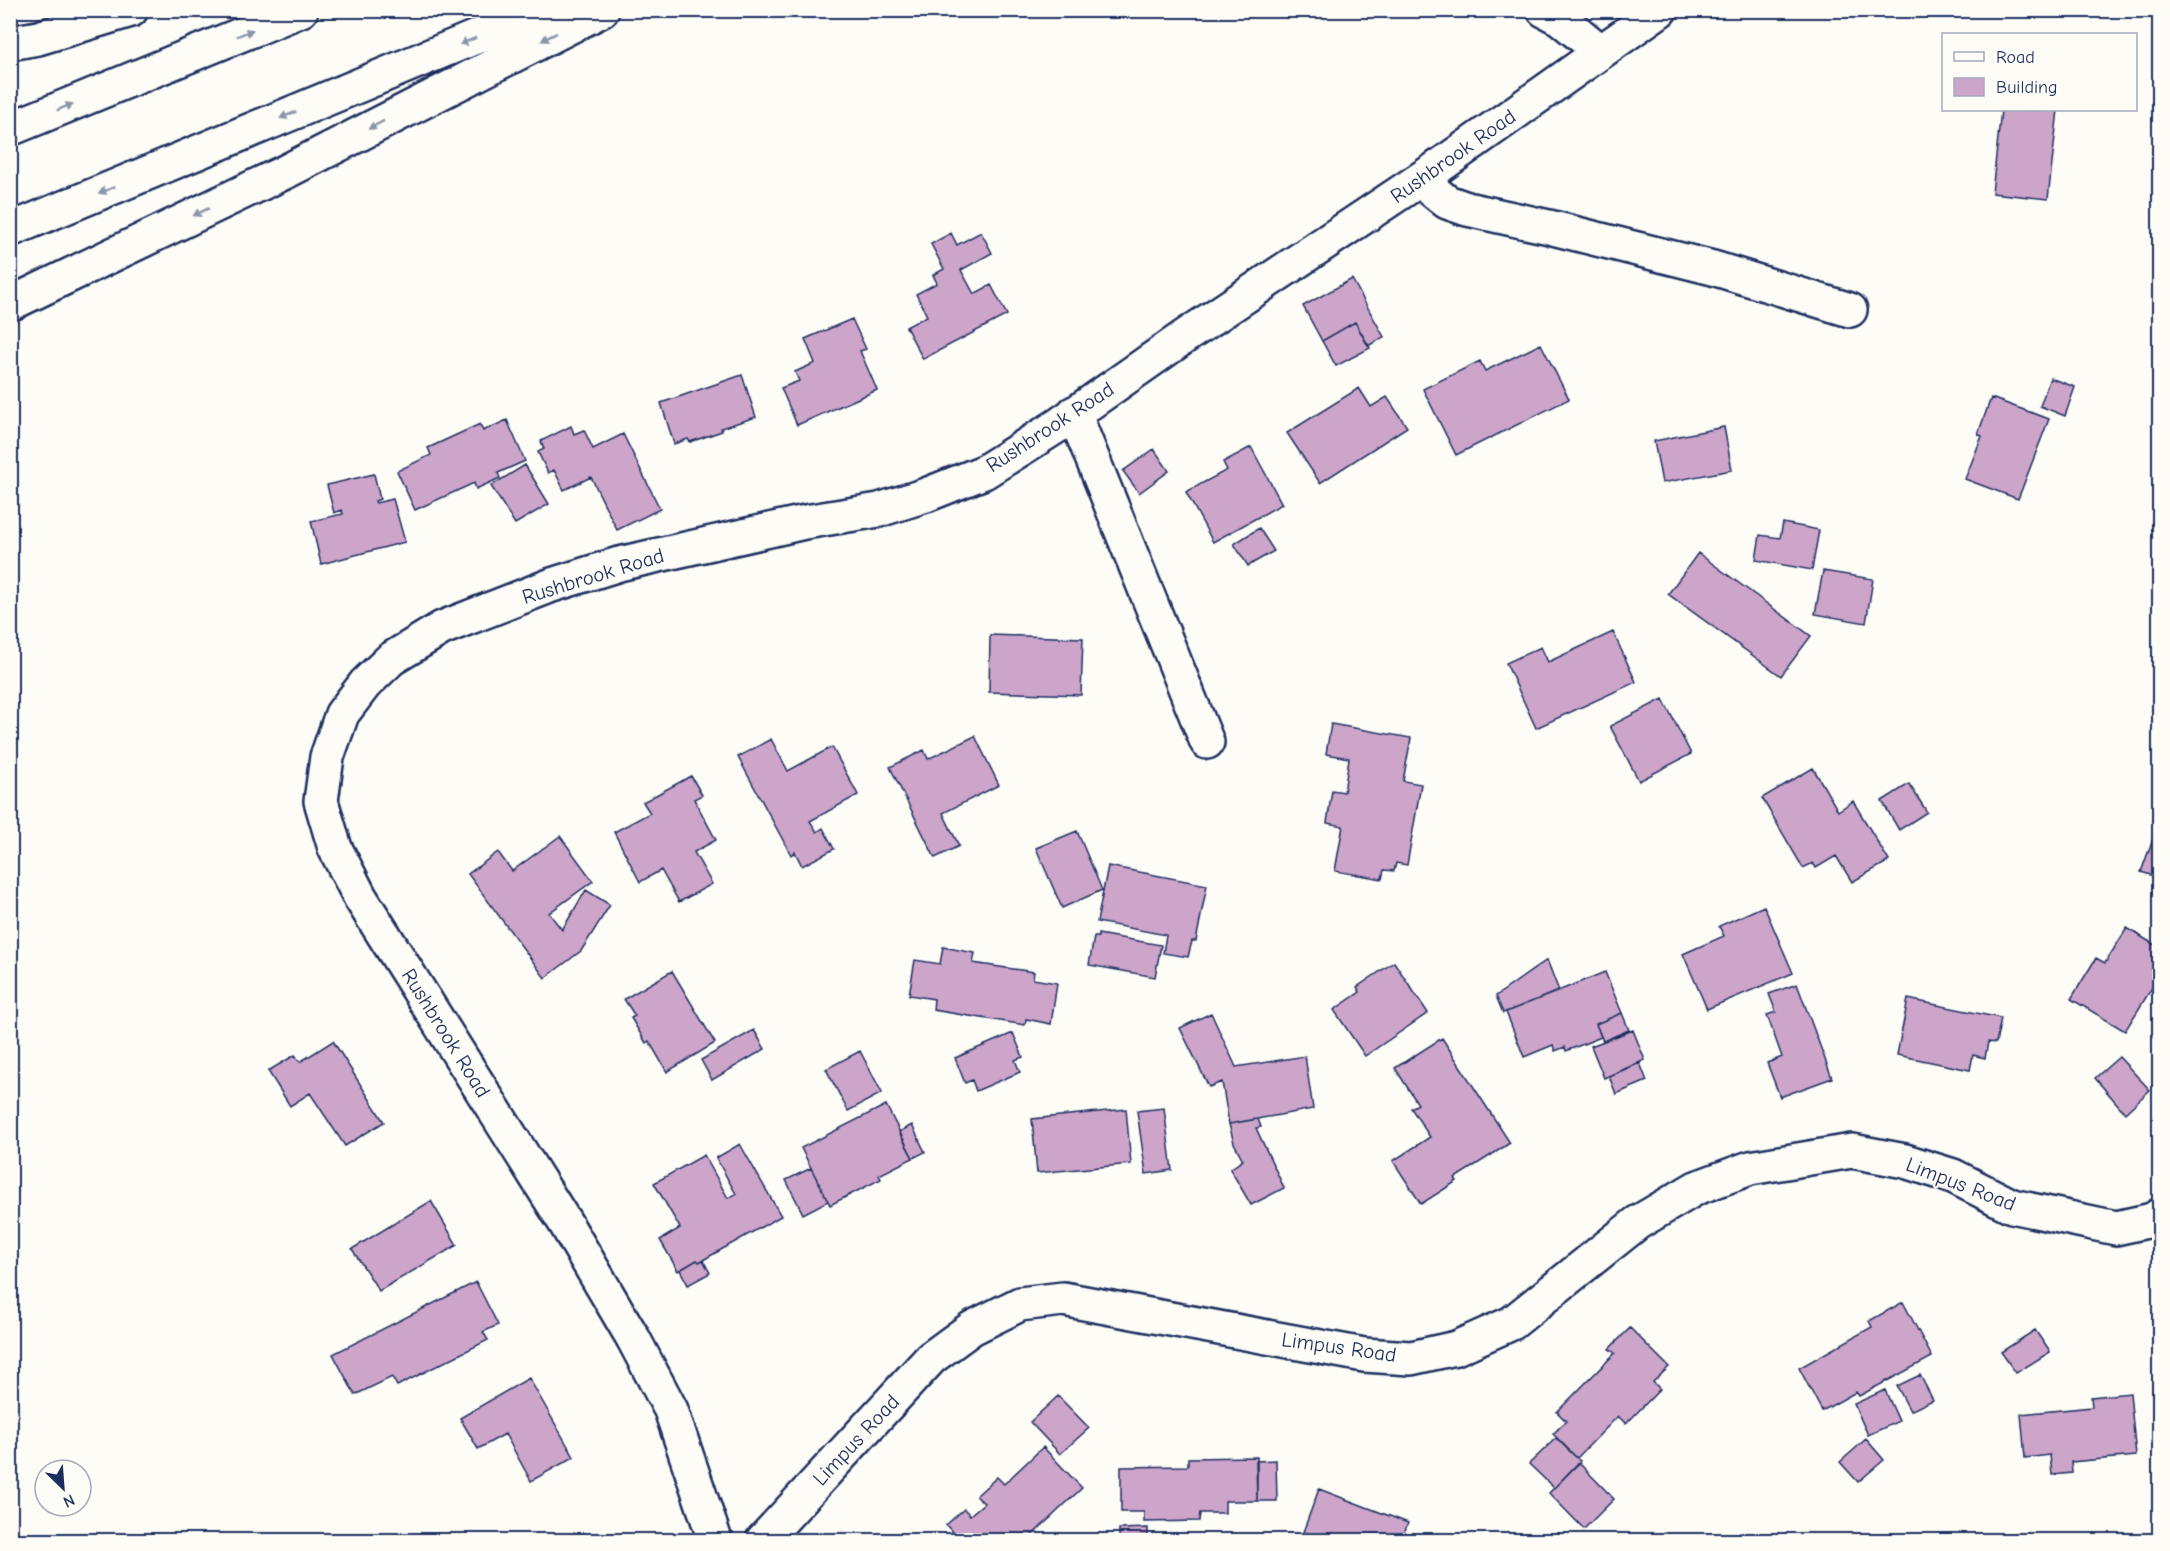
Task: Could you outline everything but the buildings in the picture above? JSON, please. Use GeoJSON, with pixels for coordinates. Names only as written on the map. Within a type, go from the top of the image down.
{"type":"FeatureCollection","features":[{"type":"Feature","properties":{"kind":"main road"},"geometry":{"type":"LineString","coordinates":[[10,43],[39,38],[131,10]]}},
{"type":"Feature","properties":{"kind":"main road"},"geometry":{"type":"LineString","coordinates":[[10,129],[301,10]]}},
{"type":"Feature","properties":{"kind":"main road"},"geometry":{"type":"LineString","coordinates":[[10,230],[541,10]]}},
{"type":"Feature","properties":{"kind":"main road"},"geometry":{"type":"LineString","coordinates":[[10,304],[286,171],[602,10]]}},
{"type":"Feature","properties":{"kind":"main road"},"geometry":{"type":"LineString","coordinates":[[1544,10],[1561,19],[1601,52]]}},
{"type":"Feature","properties":{"kind":"main road","name":"Rushbrook Road"},"geometry":{"type":"LineString","coordinates":[[715,1540],[671,1410],[633,1338],[566,1224],[360,897],[335,848],[321,801],[327,757],[342,714],[364,684],[391,659],[442,628],[552,585],[620,564],[805,522],[879,510],[926,495],[984,472],[1420,180],[1660,10]]}},
{"type":"Feature","properties":{"kind":"main road"},"geometry":{"type":"LineString","coordinates":[[1420,180],[1447,202],[1467,209],[1713,268],[1850,310]]}},
{"type":"Feature","properties":{"kind":"main road"},"geometry":{"type":"LineString","coordinates":[[1074,413],[1207,742]]}},
{"type":"Feature","properties":{"kind":"main road","name":"Limpus Road"},"geometry":{"type":"LineString","coordinates":[[763,1540],[931,1359],[972,1328],[1020,1304],[1062,1299],[1364,1355],[1411,1358],[1456,1348],[1512,1323],[1637,1223],[1696,1188],[1749,1168],[1852,1151],[1905,1161],[1953,1176],[2012,1206],[2115,1228],[2152,1220],[2160,1215]]}}]}
